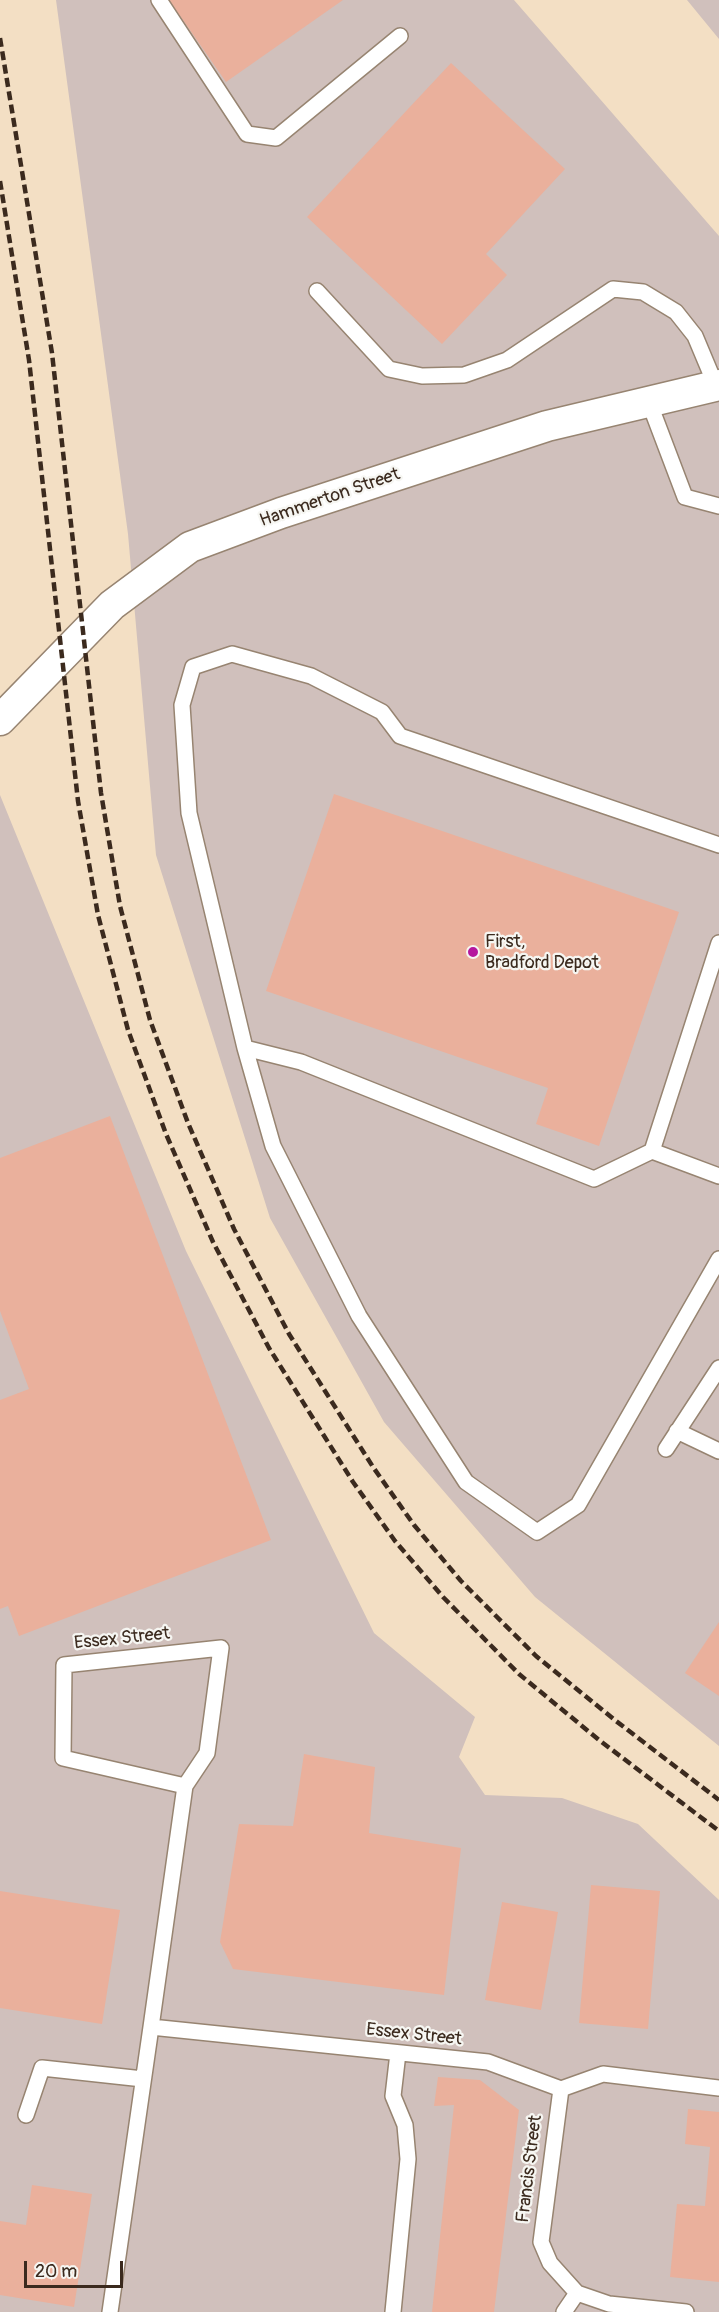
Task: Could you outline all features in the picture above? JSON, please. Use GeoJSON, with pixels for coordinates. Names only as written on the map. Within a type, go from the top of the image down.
{"type":"FeatureCollection","features":[{"type":"Feature","properties":{"kind":"street","name":"Hammerton Street"},"geometry":{"type":"LineString","coordinates":[[0,720],[112,605],[190,547],[281,513],[547,426],[718,386]]}},
{"type":"Feature","properties":{"kind":"lane"},"geometry":{"type":"LineString","coordinates":[[159,0],[247,134],[276,138],[400,36]]}},
{"type":"Feature","properties":{"kind":"lane"},"geometry":{"type":"LineString","coordinates":[[317,291],[389,369],[422,376],[465,375],[507,360],[613,289],[643,292],[676,312],[695,336],[718,386]]}},
{"type":"Feature","properties":{"kind":"lane"},"geometry":{"type":"LineString","coordinates":[[649,402],[684,497],[719,506]]}},
{"type":"Feature","properties":{"kind":"lane"},"geometry":{"type":"LineString","coordinates":[[719,845],[400,736],[382,712],[311,676],[232,654],[193,667],[182,705],[189,813],[245,1048],[273,1146],[359,1316],[466,1482],[537,1532],[578,1505],[719,1259]]}},
{"type":"Feature","properties":{"kind":"lane"},"geometry":{"type":"LineString","coordinates":[[652,1151],[719,943]]}},
{"type":"Feature","properties":{"kind":"lane"},"geometry":{"type":"LineString","coordinates":[[245,1048],[301,1062],[594,1179],[652,1151],[719,1176]]}},
{"type":"Feature","properties":{"kind":"lane"},"geometry":{"type":"LineString","coordinates":[[666,1449],[719,1368]]}},
{"type":"Feature","properties":{"kind":"lane"},"geometry":{"type":"LineString","coordinates":[[678,1431],[719,1451]]}},
{"type":"Feature","properties":{"kind":"lane","name":"Essex Street"},"geometry":{"type":"LineString","coordinates":[[110,2312],[185,1786],[207,1753],[221,1648],[64,1665],[63,1758],[185,1786]]}},
{"type":"Feature","properties":{"kind":"lane","name":"Essex Street"},"geometry":{"type":"LineString","coordinates":[[151,2027],[488,2062],[561,2089]]}},
{"type":"Feature","properties":{"kind":"lane"},"geometry":{"type":"LineString","coordinates":[[393,2312],[408,2158],[405,2125],[393,2096],[398,2053]]}},
{"type":"Feature","properties":{"kind":"lane"},"geometry":{"type":"LineString","coordinates":[[26,2115],[42,2068],[143,2079]]}},
{"type":"Feature","properties":{"kind":"lane"},"geometry":{"type":"LineString","coordinates":[[561,2089],[603,2073],[719,2088]]}},
{"type":"Feature","properties":{"kind":"lane","name":"Francis Street"},"geometry":{"type":"LineString","coordinates":[[561,2089],[541,2242],[550,2263],[577,2293],[609,2304],[686,2312]]}},
{"type":"Feature","properties":{"kind":"lane"},"geometry":{"type":"LineString","coordinates":[[564,2312],[577,2293]]}},
{"type":"Feature","properties":{"kind":"shaded area"},"geometry":{"type":"Polygon","coordinates":[[[56,0],[514,0],[719,236],[719,1746],[535,1597],[384,1422],[270,1218],[156,855],[128,534],[56,0]]]}},
{"type":"Feature","properties":{"kind":"shaded area"},"geometry":{"type":"Polygon","coordinates":[[[687,0],[719,0],[719,39],[687,0]]]}},
{"type":"Feature","properties":{"kind":"shaded area"},"geometry":{"type":"Polygon","coordinates":[[[0,795],[186,1251],[374,1633],[475,1717],[459,1757],[485,1795],[562,1798],[638,1824],[719,1900],[719,2312],[0,2312],[0,795]]]}},
{"type":"Feature","properties":{"kind":"building"},"geometry":{"type":"Polygon","coordinates":[[[169,0],[343,0],[226,82],[169,0]]]}},
{"type":"Feature","properties":{"kind":"building"},"geometry":{"type":"Polygon","coordinates":[[[451,63],[565,169],[486,254],[507,275],[442,344],[307,217],[451,63]]]}},
{"type":"Feature","properties":{"kind":"building","name":"First, Bradford Depot"},"geometry":{"type":"Polygon","coordinates":[[[334,794],[679,912],[599,1146],[536,1124],[548,1088],[266,991],[334,794]]]}},
{"type":"Feature","properties":{"kind":"building"},"geometry":{"type":"Polygon","coordinates":[[[110,1116],[271,1540],[19,1636],[8,1606],[0,1609],[0,1400],[29,1389],[0,1311],[0,1158],[110,1116]]]}},
{"type":"Feature","properties":{"kind":"building"},"geometry":{"type":"Polygon","coordinates":[[[719,1622],[719,1696],[685,1673],[719,1622]]]}},
{"type":"Feature","properties":{"kind":"building"},"geometry":{"type":"Polygon","coordinates":[[[304,1754],[375,1767],[369,1833],[461,1848],[444,1995],[233,1969],[220,1942],[239,1824],[293,1826],[304,1754]]]}},
{"type":"Feature","properties":{"kind":"building"},"geometry":{"type":"Polygon","coordinates":[[[591,1885],[660,1891],[648,2029],[579,2023],[591,1885]]]}},
{"type":"Feature","properties":{"kind":"building"},"geometry":{"type":"Polygon","coordinates":[[[0,1891],[120,1910],[102,2024],[0,2008],[0,1891]]]}},
{"type":"Feature","properties":{"kind":"building"},"geometry":{"type":"Polygon","coordinates":[[[502,1902],[558,1912],[541,2010],[485,2000],[502,1902]]]}},
{"type":"Feature","properties":{"kind":"building"},"geometry":{"type":"Polygon","coordinates":[[[438,2077],[480,2080],[519,2110],[494,2312],[432,2312],[454,2105],[434,2106],[438,2077]]]}},
{"type":"Feature","properties":{"kind":"building"},"geometry":{"type":"Polygon","coordinates":[[[688,2109],[719,2112],[719,2282],[670,2277],[677,2204],[705,2206],[710,2147],[685,2144],[688,2109]]]}},
{"type":"Feature","properties":{"kind":"building"},"geometry":{"type":"Polygon","coordinates":[[[32,2185],[92,2194],[74,2307],[0,2295],[0,2221],[26,2225],[32,2185]]]}},
{"type":"Feature","properties":{"kind":"railway"},"geometry":{"type":"LineString","coordinates":[[0,38],[52,353],[101,793],[120,906],[150,1020],[188,1123],[234,1229],[289,1334],[373,1467],[414,1525],[461,1581],[536,1656],[719,1800]]}},
{"type":"Feature","properties":{"kind":"railway"},"geometry":{"type":"LineString","coordinates":[[0,181],[29,360],[78,801],[98,915],[128,1030],[166,1134],[213,1242],[269,1348],[353,1482],[395,1541],[443,1597],[519,1674],[599,1740],[719,1831]]}},
{"type":"Feature","properties":{"kind":"place","name":"First, Bradford Depot"},"geometry":{"type":"Point","coordinates":[473,952]}}]}
